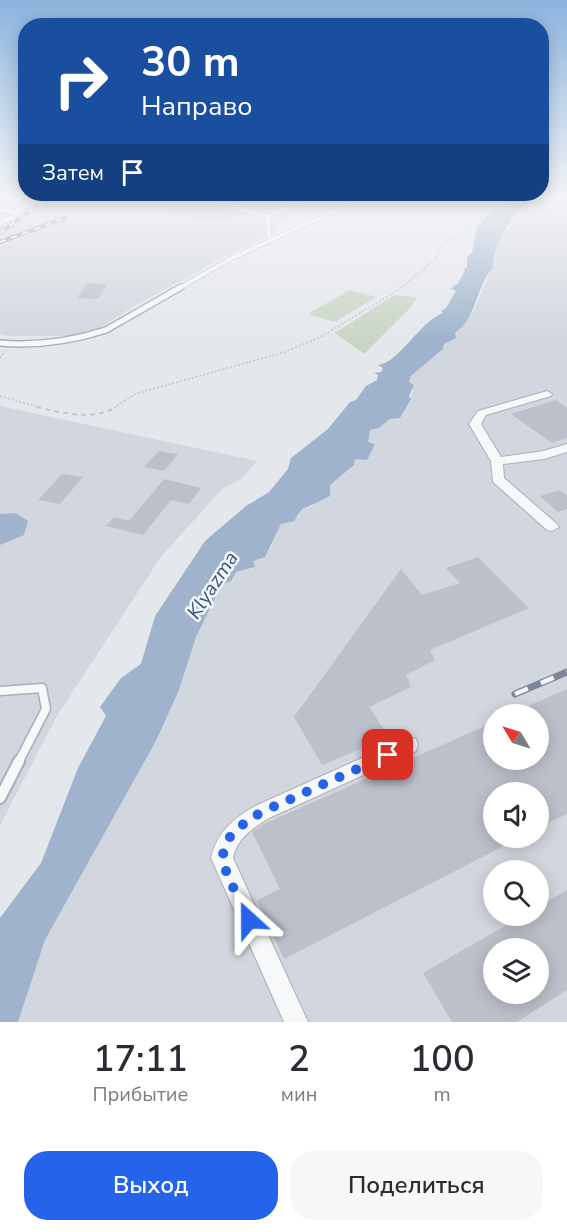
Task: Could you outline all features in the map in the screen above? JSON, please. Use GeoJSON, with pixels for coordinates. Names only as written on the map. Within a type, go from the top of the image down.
{"type":"FeatureCollection","features":[{"type":"Feature","properties":{"kind":"street"},"geometry":{"type":"LineString","coordinates":[[547,394],[482,412],[475,424],[497,461],[498,479],[552,526]]}},
{"type":"Feature","properties":{"kind":"street"},"geometry":{"type":"LineString","coordinates":[[497,461],[544,455],[567,448]]}},
{"type":"Feature","properties":{"kind":"street"},"geometry":{"type":"LineString","coordinates":[[296,1022],[222,858],[223,843],[248,820],[262,812],[409,745]]}},
{"type":"Feature","properties":{"kind":"lane"},"geometry":{"type":"LineString","coordinates":[[0,343],[69,339],[96,333],[240,254],[264,244]]}},
{"type":"Feature","properties":{"kind":"lane"},"geometry":{"type":"LineString","coordinates":[[234,252],[240,254]]}},
{"type":"Feature","properties":{"kind":"lane"},"geometry":{"type":"LineString","coordinates":[[0,691],[42,688],[46,709],[0,798]]}},
{"type":"Feature","properties":{"kind":"path"},"geometry":{"type":"LineString","coordinates":[[0,396],[58,413],[105,414],[135,394],[285,352],[322,336],[395,292],[434,261],[445,244]]}},
{"type":"Feature","properties":{"kind":"shaded area"},"geometry":{"type":"Polygon","coordinates":[[[0,244],[252,244],[227,255],[131,308],[97,330],[71,336],[0,334],[0,244]]]}},
{"type":"Feature","properties":{"kind":"shaded area"},"geometry":{"type":"Polygon","coordinates":[[[497,244],[567,244],[567,1022],[18,1022],[45,940],[156,741],[179,690],[196,637],[222,584],[236,572],[254,568],[253,561],[270,549],[281,524],[298,517],[302,509],[312,507],[329,494],[330,485],[354,465],[355,459],[375,444],[368,442],[370,430],[379,428],[390,419],[400,418],[411,400],[413,385],[409,382],[411,376],[443,349],[444,344],[451,339],[474,311],[492,266],[497,244]]]}},
{"type":"Feature","properties":{"kind":"shaded area"},"geometry":{"type":"Polygon","coordinates":[[[0,406],[257,461],[241,479],[222,489],[160,558],[57,716],[0,825],[0,406]]]}},
{"type":"Feature","properties":{"kind":"green space"},"geometry":{"type":"Polygon","coordinates":[[[350,290],[376,297],[335,322],[308,314],[350,290]]]}},
{"type":"Feature","properties":{"kind":"green space"},"geometry":{"type":"Polygon","coordinates":[[[394,295],[417,297],[410,308],[364,354],[335,333],[394,295]]]}},
{"type":"Feature","properties":{"kind":"water","name":"Klyazma"},"geometry":{"type":"Polygon","coordinates":[[[474,244],[498,244],[493,268],[483,282],[468,319],[455,333],[456,338],[444,344],[443,349],[411,376],[409,382],[414,385],[409,396],[411,399],[400,418],[390,419],[379,428],[370,430],[368,442],[375,444],[367,460],[355,459],[354,465],[330,485],[330,496],[302,509],[294,521],[281,524],[265,557],[253,561],[255,567],[236,572],[231,581],[222,584],[196,637],[179,690],[156,741],[45,940],[18,1022],[0,1022],[0,918],[41,863],[78,768],[106,716],[100,707],[121,678],[141,664],[155,616],[205,541],[246,506],[269,492],[288,469],[291,458],[328,429],[366,386],[377,380],[378,375],[374,373],[381,372],[383,368],[378,365],[394,357],[426,325],[443,313],[441,311],[446,308],[456,291],[450,288],[458,284],[465,270],[463,269],[467,267],[467,257],[472,253],[474,244]]]}},
{"type":"Feature","properties":{"kind":"water"},"geometry":{"type":"Polygon","coordinates":[[[16,513],[28,521],[24,535],[0,545],[0,514],[16,513]]]}},
{"type":"Feature","properties":{"kind":"building"},"geometry":{"type":"Polygon","coordinates":[[[87,283],[107,284],[98,299],[77,298],[87,283]]]}},
{"type":"Feature","properties":{"kind":"building"},"geometry":{"type":"Polygon","coordinates":[[[556,400],[567,408],[567,438],[552,443],[511,414],[556,400]]]}},
{"type":"Feature","properties":{"kind":"building"},"geometry":{"type":"Polygon","coordinates":[[[159,451],[178,454],[164,471],[144,467],[159,451]]]}},
{"type":"Feature","properties":{"kind":"building"},"geometry":{"type":"Polygon","coordinates":[[[62,474],[83,477],[60,504],[38,500],[62,474]]]}},
{"type":"Feature","properties":{"kind":"building"},"geometry":{"type":"Polygon","coordinates":[[[164,479],[201,488],[189,504],[171,500],[143,535],[106,526],[114,517],[129,521],[164,479]]]}},
{"type":"Feature","properties":{"kind":"building"},"geometry":{"type":"Polygon","coordinates":[[[560,490],[567,496],[567,509],[558,512],[540,496],[560,490]]]}},
{"type":"Feature","properties":{"kind":"building"},"geometry":{"type":"Polygon","coordinates":[[[478,557],[529,608],[430,650],[435,660],[406,675],[411,687],[369,707],[389,737],[322,765],[294,717],[401,569],[422,595],[460,583],[446,568],[478,557]]]}},
{"type":"Feature","properties":{"kind":"building"},"geometry":{"type":"Polygon","coordinates":[[[567,689],[567,814],[549,823],[549,782],[483,782],[483,848],[500,848],[284,959],[257,900],[280,889],[252,832],[264,824],[483,727],[483,770],[549,770],[549,704],[533,704],[567,689]]]}},
{"type":"Feature","properties":{"kind":"building"},"geometry":{"type":"Polygon","coordinates":[[[567,890],[567,990],[549,1002],[549,938],[484,938],[505,926],[549,926],[549,901],[567,890]]]}},
{"type":"Feature","properties":{"kind":"building"},"geometry":{"type":"Polygon","coordinates":[[[483,939],[483,1004],[545,1004],[517,1022],[452,1022],[423,973],[483,939]]]}},
{"type":"Feature","properties":{"kind":"railway"},"geometry":{"type":"LineString","coordinates":[[515,694],[567,672]]}},
{"type":"Feature","properties":{"kind":"route"},"geometry":{"type":"LineString","coordinates":[[249,920],[222,858],[223,843],[248,820],[262,812],[388,755]]}}]}
